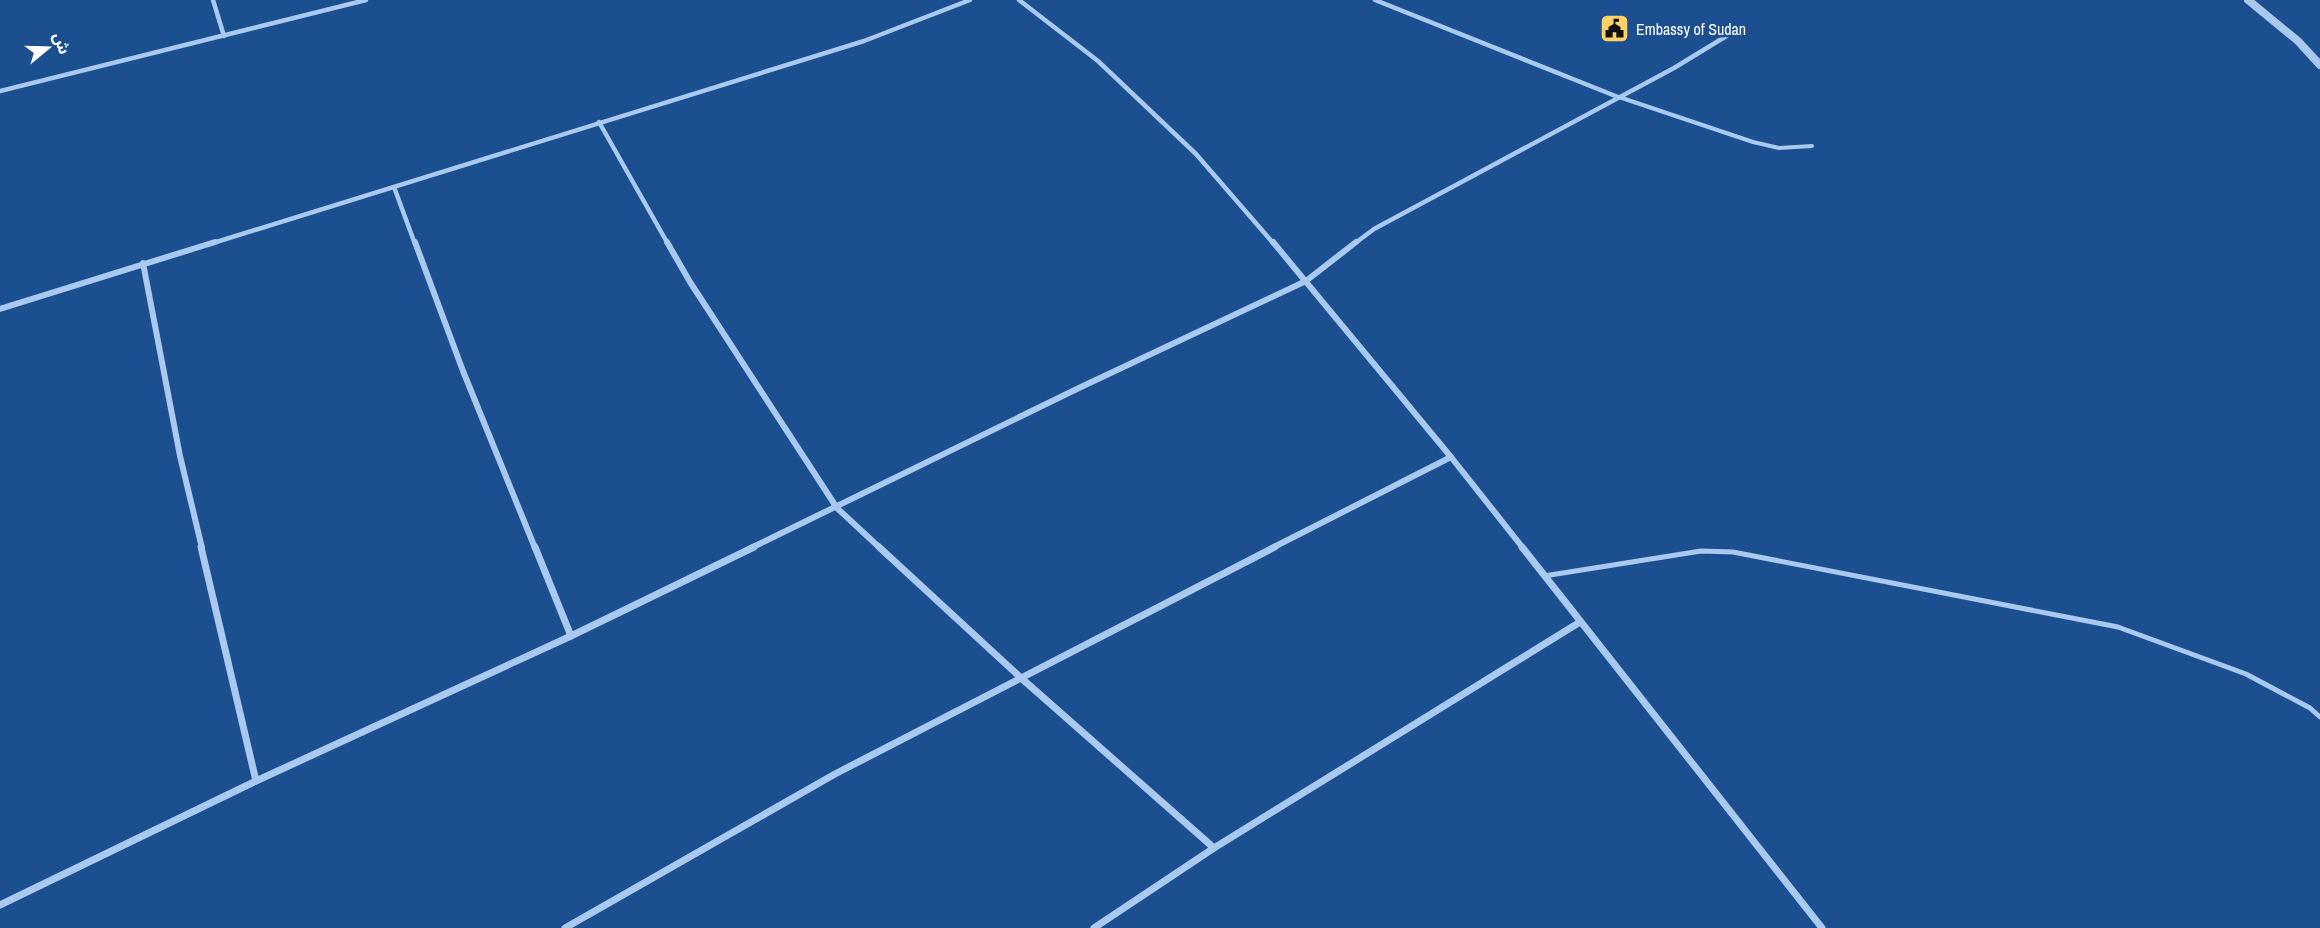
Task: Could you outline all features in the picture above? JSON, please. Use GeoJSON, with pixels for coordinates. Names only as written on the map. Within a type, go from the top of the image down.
{"type":"FeatureCollection","features":[{"type":"Feature","properties":{"kind":"street"},"geometry":{"type":"LineString","coordinates":[[213,0],[224,36]]}},
{"type":"Feature","properties":{"kind":"street"},"geometry":{"type":"LineString","coordinates":[[0,92],[366,0]]}},
{"type":"Feature","properties":{"kind":"street"},"geometry":{"type":"LineString","coordinates":[[0,309],[864,41],[970,0]]}},
{"type":"Feature","properties":{"kind":"street"},"geometry":{"type":"LineString","coordinates":[[1019,0],[1098,62],[1196,154],[1306,281],[1451,457],[1822,928]]}},
{"type":"Feature","properties":{"kind":"street"},"geometry":{"type":"LineString","coordinates":[[1375,0],[1618,97]]}},
{"type":"Feature","properties":{"kind":"street"},"geometry":{"type":"LineString","coordinates":[[2248,0],[2298,41],[2320,65]]}},
{"type":"Feature","properties":{"kind":"street"},"geometry":{"type":"LineString","coordinates":[[0,905],[256,781],[571,636],[1081,387],[1306,281],[1374,229],[1682,64],[1733,32]]}},
{"type":"Feature","properties":{"kind":"street"},"geometry":{"type":"LineString","coordinates":[[599,122],[690,282],[837,508],[1020,677],[1214,849]]}},
{"type":"Feature","properties":{"kind":"street"},"geometry":{"type":"LineString","coordinates":[[394,187],[463,371],[571,636]]}},
{"type":"Feature","properties":{"kind":"street"},"geometry":{"type":"LineString","coordinates":[[143,263],[180,456],[256,781]]}},
{"type":"Feature","properties":{"kind":"street"},"geometry":{"type":"LineString","coordinates":[[565,928],[835,774],[1451,457]]}},
{"type":"Feature","properties":{"kind":"street"},"geometry":{"type":"LineString","coordinates":[[1094,928],[1214,849],[1580,622]]}},
{"type":"Feature","properties":{"kind":"lane"},"geometry":{"type":"LineString","coordinates":[[1618,97],[1753,142],[1779,148],[1812,146]]}},
{"type":"Feature","properties":{"kind":"lane"},"geometry":{"type":"LineString","coordinates":[[1544,576],[1690,552],[1733,552],[2118,627],[2246,674],[2310,708],[2320,717]]}},
{"type":"Feature","properties":{"kind":"place","name":"Embassy of Sudan"},"geometry":{"type":"Point","coordinates":[1615,29]}}]}
